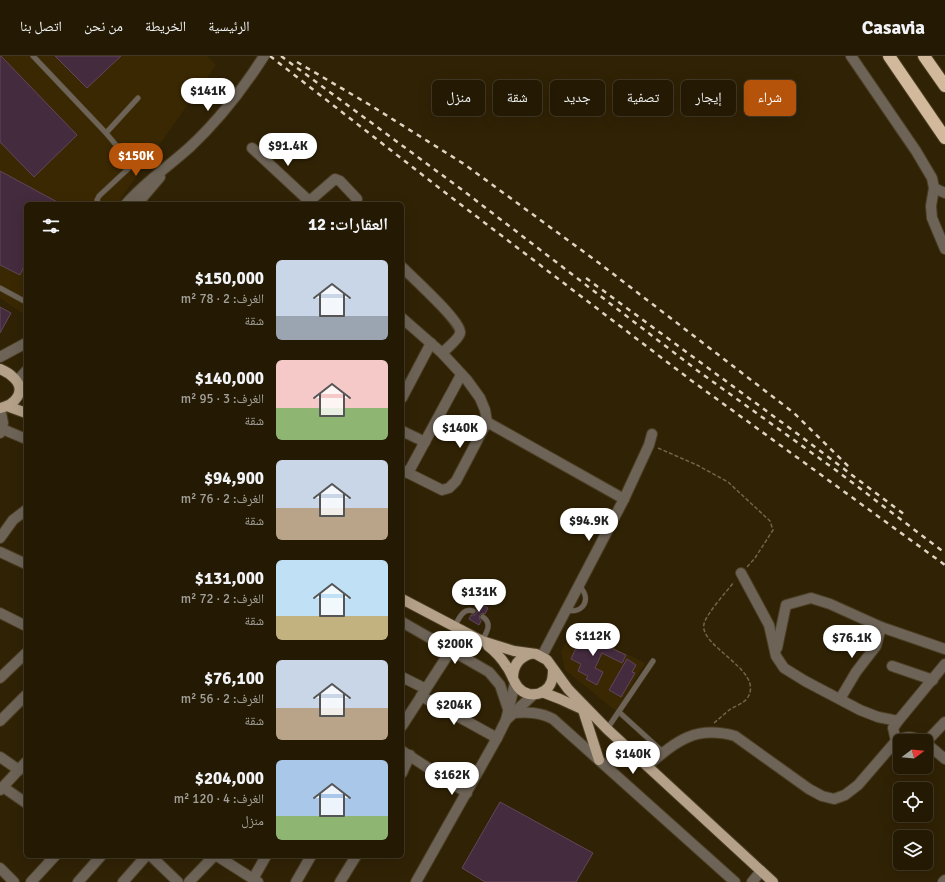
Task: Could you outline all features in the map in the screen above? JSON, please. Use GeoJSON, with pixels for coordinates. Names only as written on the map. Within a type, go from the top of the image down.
{"type":"FeatureCollection","features":[{"type":"Feature","properties":{"kind":"highway"},"geometry":{"type":"LineString","coordinates":[[889,56],[945,138]]}},
{"type":"Feature","properties":{"kind":"highway"},"geometry":{"type":"LineString","coordinates":[[924,56],[945,86]]}},
{"type":"Feature","properties":{"kind":"main road"},"geometry":{"type":"LineString","coordinates":[[0,369],[11,375],[21,386],[17,398],[11,404],[2,407]]}},
{"type":"Feature","properties":{"kind":"main road"},"geometry":{"type":"LineString","coordinates":[[2,407],[24,412]]}},
{"type":"Feature","properties":{"kind":"main road"},"geometry":{"type":"LineString","coordinates":[[404,600],[482,641],[498,647],[542,656],[547,660],[576,698],[607,729],[773,882]]}},
{"type":"Feature","properties":{"kind":"main road"},"geometry":{"type":"LineString","coordinates":[[482,641],[500,657],[522,692],[538,693],[560,699],[593,715]]}},
{"type":"Feature","properties":{"kind":"main road"},"geometry":{"type":"LineString","coordinates":[[514,680],[513,671],[515,665],[524,656],[530,654]]}},
{"type":"Feature","properties":{"kind":"main road"},"geometry":{"type":"LineString","coordinates":[[538,693],[548,688],[551,683],[553,669]]}},
{"type":"Feature","properties":{"kind":"main road"},"geometry":{"type":"LineString","coordinates":[[583,710],[599,760]]}},
{"type":"Feature","properties":{"kind":"street"},"geometry":{"type":"LineString","coordinates":[[851,56],[932,178],[934,188],[931,206],[932,218],[945,249]]}},
{"type":"Feature","properties":{"kind":"street"},"geometry":{"type":"LineString","coordinates":[[128,202],[144,184],[164,170],[191,146],[217,119],[240,91],[263,58]]}},
{"type":"Feature","properties":{"kind":"street"},"geometry":{"type":"LineString","coordinates":[[252,148],[307,202]]}},
{"type":"Feature","properties":{"kind":"street"},"geometry":{"type":"LineString","coordinates":[[138,202],[159,179],[164,170]]}},
{"type":"Feature","properties":{"kind":"street"},"geometry":{"type":"LineString","coordinates":[[309,202],[335,179],[340,181],[357,200]]}},
{"type":"Feature","properties":{"kind":"street"},"geometry":{"type":"LineString","coordinates":[[934,188],[945,193]]}},
{"type":"Feature","properties":{"kind":"street"},"geometry":{"type":"LineString","coordinates":[[404,269],[452,316],[460,328],[458,337],[442,353]]}},
{"type":"Feature","properties":{"kind":"street"},"geometry":{"type":"LineString","coordinates":[[404,321],[442,353],[462,375],[480,398],[485,410],[487,422],[456,481],[449,488],[442,490],[405,472],[462,375]]}},
{"type":"Feature","properties":{"kind":"street"},"geometry":{"type":"LineString","coordinates":[[404,394],[431,343]]}},
{"type":"Feature","properties":{"kind":"street"},"geometry":{"type":"LineString","coordinates":[[0,356],[24,345]]}},
{"type":"Feature","properties":{"kind":"street"},"geometry":{"type":"LineString","coordinates":[[2,407],[3,418],[1,431],[24,438]]}},
{"type":"Feature","properties":{"kind":"street"},"geometry":{"type":"LineString","coordinates":[[487,422],[624,499]]}},
{"type":"Feature","properties":{"kind":"street"},"geometry":{"type":"LineString","coordinates":[[404,432],[424,442]]}},
{"type":"Feature","properties":{"kind":"street"},"geometry":{"type":"LineString","coordinates":[[542,656],[624,499],[649,444],[652,434]]}},
{"type":"Feature","properties":{"kind":"street"},"geometry":{"type":"LineString","coordinates":[[0,538],[13,520],[24,512]]}},
{"type":"Feature","properties":{"kind":"street"},"geometry":{"type":"LineString","coordinates":[[0,552],[24,563]]}},
{"type":"Feature","properties":{"kind":"street"},"geometry":{"type":"LineString","coordinates":[[741,574],[769,625],[778,661],[784,668],[805,681],[840,698],[860,710],[878,717],[898,721]]}},
{"type":"Feature","properties":{"kind":"street"},"geometry":{"type":"LineString","coordinates":[[776,652],[786,605],[810,598],[830,604],[881,627],[945,649]]}},
{"type":"Feature","properties":{"kind":"street"},"geometry":{"type":"LineString","coordinates":[[0,613],[24,625]]}},
{"type":"Feature","properties":{"kind":"street"},"geometry":{"type":"LineString","coordinates":[[404,623],[484,668],[493,675],[502,690],[509,714]]}},
{"type":"Feature","properties":{"kind":"street"},"geometry":{"type":"LineString","coordinates":[[840,698],[856,672],[876,646],[881,627]]}},
{"type":"Feature","properties":{"kind":"street"},"geometry":{"type":"LineString","coordinates":[[404,723],[451,650],[458,628]]}},
{"type":"Feature","properties":{"kind":"street"},"geometry":{"type":"LineString","coordinates":[[0,678],[24,655]]}},
{"type":"Feature","properties":{"kind":"street"},"geometry":{"type":"LineString","coordinates":[[894,734],[893,728],[898,721],[945,664]]}},
{"type":"Feature","properties":{"kind":"street"},"geometry":{"type":"LineString","coordinates":[[892,666],[933,680]]}},
{"type":"Feature","properties":{"kind":"street"},"geometry":{"type":"LineString","coordinates":[[404,678],[497,738]]}},
{"type":"Feature","properties":{"kind":"street"},"geometry":{"type":"LineString","coordinates":[[416,882],[467,793],[509,714],[514,680]]}},
{"type":"Feature","properties":{"kind":"street"},"geometry":{"type":"LineString","coordinates":[[509,714],[538,693]]}},
{"type":"Feature","properties":{"kind":"street"},"geometry":{"type":"LineString","coordinates":[[0,721],[24,697]]}},
{"type":"Feature","properties":{"kind":"street"},"geometry":{"type":"LineString","coordinates":[[509,714],[534,712],[547,716],[559,724],[735,882]]}},
{"type":"Feature","properties":{"kind":"street"},"geometry":{"type":"LineString","coordinates":[[933,735],[945,722]]}},
{"type":"Feature","properties":{"kind":"street"},"geometry":{"type":"LineString","coordinates":[[647,766],[664,752],[687,737],[705,732],[715,732],[735,736],[808,789],[822,796],[834,799],[845,795],[858,786],[893,745]]}},
{"type":"Feature","properties":{"kind":"street"},"geometry":{"type":"LineString","coordinates":[[933,749],[945,759]]}},
{"type":"Feature","properties":{"kind":"street"},"geometry":{"type":"LineString","coordinates":[[404,763],[406,753],[467,793]]}},
{"type":"Feature","properties":{"kind":"street"},"geometry":{"type":"LineString","coordinates":[[0,757],[19,770]]}},
{"type":"Feature","properties":{"kind":"street"},"geometry":{"type":"LineString","coordinates":[[24,764],[1,789],[24,802]]}},
{"type":"Feature","properties":{"kind":"street"},"geometry":{"type":"LineString","coordinates":[[31,882],[52,858]]}},
{"type":"Feature","properties":{"kind":"street"},"geometry":{"type":"LineString","coordinates":[[78,882],[99,858]]}},
{"type":"Feature","properties":{"kind":"street"},"geometry":{"type":"LineString","coordinates":[[123,882],[144,858]]}},
{"type":"Feature","properties":{"kind":"street"},"geometry":{"type":"LineString","coordinates":[[153,858],[178,882]]}},
{"type":"Feature","properties":{"kind":"street"},"geometry":{"type":"LineString","coordinates":[[189,882],[212,858]]}},
{"type":"Feature","properties":{"kind":"street"},"geometry":{"type":"LineString","coordinates":[[220,858],[255,880],[265,858]]}},
{"type":"Feature","properties":{"kind":"street"},"geometry":{"type":"LineString","coordinates":[[296,882],[310,858]]}},
{"type":"Feature","properties":{"kind":"street"},"geometry":{"type":"LineString","coordinates":[[340,882],[355,858]]}},
{"type":"Feature","properties":{"kind":"street"},"geometry":{"type":"LineString","coordinates":[[752,882],[761,871]]}},
{"type":"Feature","properties":{"kind":"street"},"geometry":{"type":"LineString","coordinates":[[1,872],[14,882]]}},
{"type":"Feature","properties":{"kind":"lane"},"geometry":{"type":"LineString","coordinates":[[34,56],[106,133],[131,163],[129,168],[99,196],[97,200],[98,202]]}},
{"type":"Feature","properties":{"kind":"lane"},"geometry":{"type":"LineString","coordinates":[[106,133],[138,98]]}},
{"type":"Feature","properties":{"kind":"lane"},"geometry":{"type":"LineString","coordinates":[[0,288],[24,301]]}},
{"type":"Feature","properties":{"kind":"lane"},"geometry":{"type":"LineString","coordinates":[[458,628],[464,612],[468,609],[473,610]]}},
{"type":"Feature","properties":{"kind":"lane"},"geometry":{"type":"LineString","coordinates":[[482,641],[488,626],[488,621],[484,617]]}},
{"type":"Feature","properties":{"kind":"lane"},"geometry":{"type":"LineString","coordinates":[[607,729],[653,661]]}},
{"type":"Feature","properties":{"kind":"lane"},"geometry":{"type":"LineString","coordinates":[[619,712],[664,752]]}},
{"type":"Feature","properties":{"kind":"path"},"geometry":{"type":"LineString","coordinates":[[649,444],[697,465],[728,482],[770,521],[773,530],[755,558],[707,618],[704,625],[707,637],[735,663],[748,678],[750,685],[750,692],[744,701],[728,711],[705,732]]}},
{"type":"Feature","properties":{"kind":"shaded area"},"geometry":{"type":"Polygon","coordinates":[[[0,56],[207,56],[216,65],[118,202],[24,202],[24,315],[0,298],[0,56]]]}},
{"type":"Feature","properties":{"kind":"shaded area"},"geometry":{"type":"Polygon","coordinates":[[[573,628],[645,663],[616,711],[565,670],[561,652],[573,628]]]}},
{"type":"Feature","properties":{"kind":"building"},"geometry":{"type":"Polygon","coordinates":[[[0,56],[77,135],[34,177],[0,142],[0,56]]]}},
{"type":"Feature","properties":{"kind":"building"},"geometry":{"type":"Polygon","coordinates":[[[55,56],[121,56],[87,88],[55,56]]]}},
{"type":"Feature","properties":{"kind":"building"},"geometry":{"type":"Polygon","coordinates":[[[0,171],[57,202],[24,202],[24,266],[20,275],[0,265],[0,171]]]}},
{"type":"Feature","properties":{"kind":"building"},"geometry":{"type":"Polygon","coordinates":[[[0,307],[11,313],[0,333],[0,307]]]}},
{"type":"Feature","properties":{"kind":"building"},"geometry":{"type":"Polygon","coordinates":[[[477,602],[488,608],[485,614],[482,613],[480,615],[479,618],[481,621],[479,625],[469,619],[471,615],[475,615],[477,612],[475,607],[477,602]]]}},
{"type":"Feature","properties":{"kind":"building"},"geometry":{"type":"Polygon","coordinates":[[[577,632],[626,655],[622,663],[602,653],[595,668],[603,672],[597,685],[586,679],[588,676],[578,671],[581,664],[571,659],[579,641],[574,638],[577,632]]]}},
{"type":"Feature","properties":{"kind":"building"},"geometry":{"type":"Polygon","coordinates":[[[627,659],[636,665],[632,672],[635,673],[621,697],[609,690],[627,659]]]}},
{"type":"Feature","properties":{"kind":"building"},"geometry":{"type":"Polygon","coordinates":[[[500,802],[593,853],[576,882],[485,882],[462,868],[500,802]]]}},
{"type":"Feature","properties":{"kind":"railway"},"geometry":{"type":"LineString","coordinates":[[270,56],[447,194],[692,381],[945,565]]}},
{"type":"Feature","properties":{"kind":"railway"},"geometry":{"type":"LineString","coordinates":[[281,56],[461,189],[698,371],[837,471],[945,553]]}},
{"type":"Feature","properties":{"kind":"railway"},"geometry":{"type":"LineString","coordinates":[[297,62],[370,105],[464,164],[599,263],[794,413],[851,469]]}},
{"type":"Feature","properties":{"kind":"railway"},"geometry":{"type":"LineString","coordinates":[[586,278],[905,515]]}}]}
